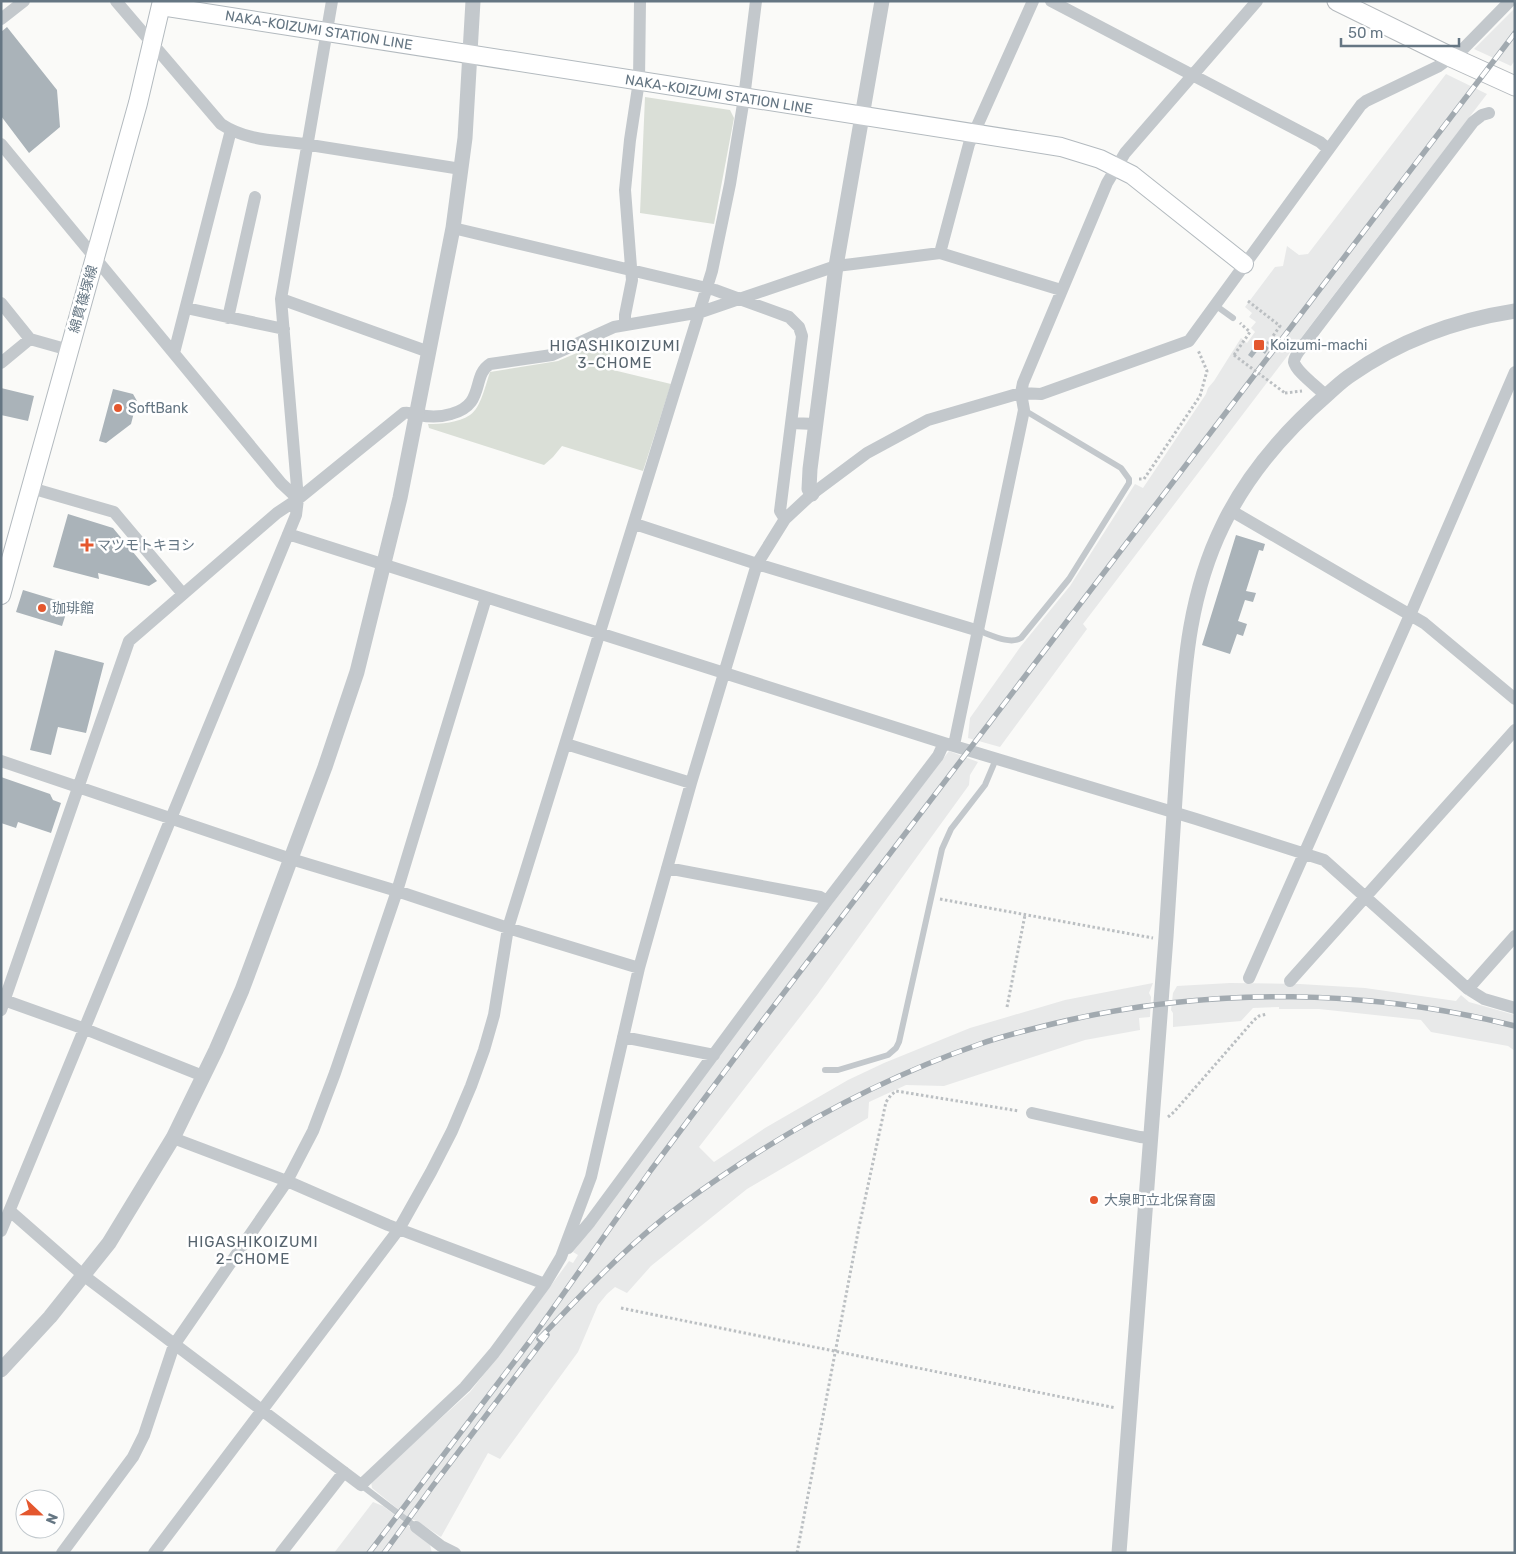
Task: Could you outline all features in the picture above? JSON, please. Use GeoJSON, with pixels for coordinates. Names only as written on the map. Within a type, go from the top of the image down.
{"type":"FeatureCollection","features":[{"type":"Feature","properties":{"kind":"main road"},"geometry":{"type":"LineString","coordinates":[[1337,1],[1515,86]]}},
{"type":"Feature","properties":{"kind":"main road","name":"綿貫篠塚線"},"geometry":{"type":"LineString","coordinates":[[1,595],[95,257],[152,45],[161,4]]}},
{"type":"Feature","properties":{"kind":"main road","name":"NAKA-KOIZUMI STATION LINE"},"geometry":{"type":"LineString","coordinates":[[161,4],[1061,147],[1090,155],[1132,175],[1244,264]]}},
{"type":"Feature","properties":{"kind":"street"},"geometry":{"type":"LineString","coordinates":[[1,19],[24,1]]}},
{"type":"Feature","properties":{"kind":"street"},"geometry":{"type":"LineString","coordinates":[[116,1],[221,124],[231,130],[254,138],[306,144],[461,168]]}},
{"type":"Feature","properties":{"kind":"street"},"geometry":{"type":"LineString","coordinates":[[1,1231],[296,516],[298,499],[281,299],[306,144],[332,1]]}},
{"type":"Feature","properties":{"kind":"street"},"geometry":{"type":"LineString","coordinates":[[1,1370],[50,1317],[113,1236],[173,1138],[216,1050],[242,990],[325,767],[357,672],[384,566],[400,498],[454,228],[465,138],[473,1]]}},
{"type":"Feature","properties":{"kind":"street"},"geometry":{"type":"LineString","coordinates":[[626,324],[625,315],[632,280],[626,190],[630,140],[639,81],[640,1]]}},
{"type":"Feature","properties":{"kind":"street"},"geometry":{"type":"LineString","coordinates":[[154,1553],[399,1229],[452,1131],[472,1086],[494,1015],[508,928],[708,288],[730,184],[744,98],[756,1]]}},
{"type":"Feature","properties":{"kind":"street"},"geometry":{"type":"LineString","coordinates":[[812,494],[809,489],[810,469],[836,266],[882,1]]}},
{"type":"Feature","properties":{"kind":"street"},"geometry":{"type":"LineString","coordinates":[[940,253],[969,144],[1033,1]]}},
{"type":"Feature","properties":{"kind":"street"},"geometry":{"type":"LineString","coordinates":[[1052,1],[1320,142],[1328,149]]}},
{"type":"Feature","properties":{"kind":"street"},"geometry":{"type":"LineString","coordinates":[[10,1211],[83,1275],[361,1485],[465,1387],[494,1353],[545,1284],[561,1257],[590,1222],[827,902],[949,744],[979,631],[1024,410],[1021,393],[1023,383],[1107,183],[1116,166],[1125,153],[1257,1]]}},
{"type":"Feature","properties":{"kind":"street"},"geometry":{"type":"LineString","coordinates":[[561,1257],[590,1177],[639,968],[691,783],[757,564],[785,519],[812,494],[867,453],[928,420],[1021,393],[1041,394],[1186,344],[1328,149],[1366,101],[1439,66],[1475,38],[1510,1]]}},
{"type":"Feature","properties":{"kind":"street"},"geometry":{"type":"LineString","coordinates":[[1326,396],[1294,364],[1299,350],[1473,122],[1482,115],[1489,113]]}},
{"type":"Feature","properties":{"kind":"street"},"geometry":{"type":"LineString","coordinates":[[174,353],[231,130]]}},
{"type":"Feature","properties":{"kind":"street"},"geometry":{"type":"LineString","coordinates":[[1,144],[281,483],[298,499]]}},
{"type":"Feature","properties":{"kind":"street"},"geometry":{"type":"LineString","coordinates":[[228,318],[255,197]]}},
{"type":"Feature","properties":{"kind":"street"},"geometry":{"type":"LineString","coordinates":[[454,228],[708,288],[789,317],[799,327],[802,336],[780,511],[785,519]]}},
{"type":"Feature","properties":{"kind":"street"},"geometry":{"type":"LineString","coordinates":[[203,1076],[85,1029],[2,1003],[129,640],[276,513],[298,499],[404,413],[450,415],[461,411],[469,405],[483,371],[490,364],[552,355],[614,327],[701,312],[836,266],[940,253],[1062,290]]}},
{"type":"Feature","properties":{"kind":"street"},"geometry":{"type":"LineString","coordinates":[[281,299],[429,352]]}},
{"type":"Feature","properties":{"kind":"street"},"geometry":{"type":"LineString","coordinates":[[1,303],[30,339],[69,350]]}},
{"type":"Feature","properties":{"kind":"street"},"geometry":{"type":"LineString","coordinates":[[186,308],[284,329]]}},
{"type":"Feature","properties":{"kind":"street"},"geometry":{"type":"LineString","coordinates":[[1119,1553],[1166,940],[1184,671],[1191,617],[1207,561],[1230,510],[1278,442],[1350,375],[1398,346],[1462,322],[1515,311]]}},
{"type":"Feature","properties":{"kind":"street"},"geometry":{"type":"LineString","coordinates":[[1,363],[30,339]]}},
{"type":"Feature","properties":{"kind":"street"},"geometry":{"type":"LineString","coordinates":[[1249,978],[1410,615],[1515,372]]}},
{"type":"Feature","properties":{"kind":"street"},"geometry":{"type":"LineString","coordinates":[[791,423],[815,424]]}},
{"type":"Feature","properties":{"kind":"street"},"geometry":{"type":"LineString","coordinates":[[31,488],[114,512],[183,594]]}},
{"type":"Feature","properties":{"kind":"street"},"geometry":{"type":"LineString","coordinates":[[1230,510],[1424,623],[1515,699]]}},
{"type":"Feature","properties":{"kind":"street"},"geometry":{"type":"LineString","coordinates":[[634,524],[757,564],[979,631]]}},
{"type":"Feature","properties":{"kind":"street"},"geometry":{"type":"LineString","coordinates":[[288,534],[996,759],[1174,812],[1324,860],[1468,989],[1484,999],[1515,1008]]}},
{"type":"Feature","properties":{"kind":"street"},"geometry":{"type":"LineString","coordinates":[[62,1553],[133,1457],[144,1435],[174,1345],[287,1181],[314,1131],[397,890],[486,598]]}},
{"type":"Feature","properties":{"kind":"street"},"geometry":{"type":"LineString","coordinates":[[1290,981],[1515,730]]}},
{"type":"Feature","properties":{"kind":"street"},"geometry":{"type":"LineString","coordinates":[[566,744],[691,783]]}},
{"type":"Feature","properties":{"kind":"street"},"geometry":{"type":"LineString","coordinates":[[1,761],[291,860],[397,890],[508,928],[639,968]]}},
{"type":"Feature","properties":{"kind":"street"},"geometry":{"type":"LineString","coordinates":[[667,868],[820,897],[827,902]]}},
{"type":"Feature","properties":{"kind":"street"},"geometry":{"type":"LineString","coordinates":[[1468,989],[1515,936]]}},
{"type":"Feature","properties":{"kind":"street"},"geometry":{"type":"LineString","coordinates":[[624,1037],[714,1055]]}},
{"type":"Feature","properties":{"kind":"street"},"geometry":{"type":"LineString","coordinates":[[1032,1113],[1151,1138]]}},
{"type":"Feature","properties":{"kind":"street"},"geometry":{"type":"LineString","coordinates":[[173,1138],[287,1181],[399,1229],[545,1284]]}},
{"type":"Feature","properties":{"kind":"street"},"geometry":{"type":"LineString","coordinates":[[281,1553],[344,1472]]}},
{"type":"Feature","properties":{"kind":"street"},"geometry":{"type":"LineString","coordinates":[[416,1527],[439,1549],[455,1553]]}},
{"type":"Feature","properties":{"kind":"lane"},"geometry":{"type":"LineString","coordinates":[[1215,305],[1233,318]]}},
{"type":"Feature","properties":{"kind":"lane"},"geometry":{"type":"LineString","coordinates":[[979,631],[1011,641],[1017,641],[1021,638],[1069,579],[1129,483],[1129,479],[1121,468],[1024,410]]}},
{"type":"Feature","properties":{"kind":"lane"},"geometry":{"type":"LineString","coordinates":[[825,1070],[838,1070],[860,1064],[888,1055],[896,1048],[899,1042],[942,849],[951,830],[985,785],[996,759]]}},
{"type":"Feature","properties":{"kind":"lane"},"geometry":{"type":"LineString","coordinates":[[361,1485],[416,1527]]}},
{"type":"Feature","properties":{"kind":"path"},"geometry":{"type":"LineString","coordinates":[[1248,301],[1280,326],[1266,346]]}},
{"type":"Feature","properties":{"kind":"path"},"geometry":{"type":"LineString","coordinates":[[1233,318],[1250,332],[1234,355],[1285,393],[1304,391]]}},
{"type":"Feature","properties":{"kind":"path"},"geometry":{"type":"LineString","coordinates":[[1129,479],[1144,479],[1197,402],[1207,371],[1192,338]]}},
{"type":"Feature","properties":{"kind":"path"},"geometry":{"type":"LineString","coordinates":[[931,897],[1166,940]]}},
{"type":"Feature","properties":{"kind":"path"},"geometry":{"type":"LineString","coordinates":[[1007,1007],[1025,915]]}},
{"type":"Feature","properties":{"kind":"path"},"geometry":{"type":"LineString","coordinates":[[1152,1118],[1170,1116],[1254,1020],[1259,1016],[1267,1014]]}},
{"type":"Feature","properties":{"kind":"path"},"geometry":{"type":"LineString","coordinates":[[797,1553],[859,1226],[886,1102],[896,1091],[1032,1113]]}},
{"type":"Feature","properties":{"kind":"path"},"geometry":{"type":"LineString","coordinates":[[621,1308],[1129,1411]]}},
{"type":"Feature","properties":{"kind":"shaded area"},"geometry":{"type":"Polygon","coordinates":[[[1515,8],[1515,60],[1511,66],[1474,49],[1515,8]]]}},
{"type":"Feature","properties":{"kind":"shaded area"},"geometry":{"type":"Polygon","coordinates":[[[1446,74],[1487,94],[1083,624],[1087,629],[1000,747],[968,738],[970,718],[1021,646],[1070,586],[1135,484],[1143,488],[1241,338],[1247,343],[1255,332],[1251,328],[1256,322],[1249,317],[1252,313],[1245,307],[1275,267],[1283,266],[1287,246],[1299,255],[1308,254],[1446,74]]]}},
{"type":"Feature","properties":{"kind":"shaded area"},"geometry":{"type":"Polygon","coordinates":[[[645,97],[730,110],[734,118],[714,224],[640,213],[645,97]]]}},
{"type":"Feature","properties":{"kind":"shaded area"},"geometry":{"type":"Polygon","coordinates":[[[612,338],[609,369],[671,384],[643,471],[562,446],[544,465],[429,428],[428,424],[455,421],[465,418],[474,412],[485,389],[490,372],[558,361],[612,338]]]}},
{"type":"Feature","properties":{"kind":"shaded area"},"geometry":{"type":"Polygon","coordinates":[[[949,751],[978,762],[970,775],[969,785],[817,995],[699,1147],[714,1162],[765,1128],[848,1080],[884,1063],[970,1028],[1065,1000],[1153,983],[1149,993],[1151,997],[1150,1017],[1139,1018],[1140,1030],[1085,1040],[944,1086],[906,1085],[869,1102],[868,1118],[747,1189],[651,1266],[627,1293],[615,1287],[607,1294],[598,1305],[578,1352],[500,1459],[488,1453],[441,1537],[417,1521],[410,1519],[372,1488],[371,1481],[470,1392],[569,1261],[573,1263],[578,1255],[573,1252],[836,899],[949,751]]]}},
{"type":"Feature","properties":{"kind":"shaded area"},"geometry":{"type":"Polygon","coordinates":[[[1230,983],[1300,984],[1365,988],[1456,1001],[1461,995],[1469,1002],[1515,1015],[1515,1051],[1508,1046],[1431,1032],[1421,1020],[1319,1009],[1253,1008],[1241,1021],[1173,1027],[1173,1013],[1171,1010],[1173,993],[1177,986],[1230,983]]]}},
{"type":"Feature","properties":{"kind":"shaded area"},"geometry":{"type":"Polygon","coordinates":[[[373,1502],[383,1506],[409,1526],[430,1545],[432,1553],[334,1553],[373,1502]]]}},
{"type":"Feature","properties":{"kind":"building"},"geometry":{"type":"Polygon","coordinates":[[[7,27],[57,90],[60,127],[29,153],[1,116],[1,32],[7,27]]]}},
{"type":"Feature","properties":{"kind":"building"},"geometry":{"type":"Polygon","coordinates":[[[1259,340],[1269,348],[1265,354],[1259,349],[1252,358],[1248,355],[1259,340]]]}},
{"type":"Feature","properties":{"kind":"building"},"geometry":{"type":"Polygon","coordinates":[[[1,388],[34,396],[28,421],[1,415],[1,388]]]}},
{"type":"Feature","properties":{"kind":"building"},"geometry":{"type":"Polygon","coordinates":[[[113,389],[133,394],[137,401],[131,424],[106,443],[99,441],[113,389]]]}},
{"type":"Feature","properties":{"kind":"building"},"geometry":{"type":"Polygon","coordinates":[[[68,514],[113,528],[157,581],[149,586],[98,573],[99,579],[53,567],[68,514]]]}},
{"type":"Feature","properties":{"kind":"building"},"geometry":{"type":"Polygon","coordinates":[[[1236,535],[1265,544],[1263,551],[1259,550],[1246,591],[1256,593],[1253,602],[1245,600],[1238,621],[1247,624],[1243,636],[1237,634],[1230,654],[1202,645],[1236,535]]]}},
{"type":"Feature","properties":{"kind":"building","name":"珈琲館"},"geometry":{"type":"Polygon","coordinates":[[[23,590],[69,604],[62,626],[16,612],[23,590]]]}},
{"type":"Feature","properties":{"kind":"building"},"geometry":{"type":"Polygon","coordinates":[[[55,650],[104,663],[86,733],[58,727],[51,755],[30,750],[55,650]]]}},
{"type":"Feature","properties":{"kind":"building"},"geometry":{"type":"Polygon","coordinates":[[[1,777],[50,794],[53,800],[61,803],[51,833],[18,822],[16,828],[1,823],[1,777]]]}},
{"type":"Feature","properties":{"kind":"railway"},"geometry":{"type":"LineString","coordinates":[[369,1553],[530,1341],[651,1170],[764,1019],[1515,33]]}},
{"type":"Feature","properties":{"kind":"railway"},"geometry":{"type":"LineString","coordinates":[[539,1339],[607,1269],[643,1236],[716,1180],[787,1134],[824,1113],[901,1075],[991,1040],[1069,1020],[1124,1009],[1236,998],[1348,999],[1460,1014],[1515,1026]]}},
{"type":"Feature","properties":{"kind":"railway"},"geometry":{"type":"LineString","coordinates":[[384,1553],[547,1335]]}},
{"type":"Feature","properties":{"kind":"place","name":"Koizumi-machi"},"geometry":{"type":"Point","coordinates":[1259,345]}},
{"type":"Feature","properties":{"kind":"place","name":"SoftBank"},"geometry":{"type":"Point","coordinates":[118,408]}},
{"type":"Feature","properties":{"kind":"place","name":"マツモトキヨシ"},"geometry":{"type":"Point","coordinates":[87,545]}},
{"type":"Feature","properties":{"kind":"place","name":"珈琲館"},"geometry":{"type":"Point","coordinates":[42,608]}},
{"type":"Feature","properties":{"kind":"place","name":"大泉町立北保育園"},"geometry":{"type":"Point","coordinates":[1094,1200]}},
{"type":"Feature","properties":{"kind":"district","name":"HIGASHIKOIZUMI 3-CHOME"},"geometry":{"type":"Point","coordinates":[615,354]}},
{"type":"Feature","properties":{"kind":"district","name":"HIGASHIKOIZUMI 2-CHOME"},"geometry":{"type":"Point","coordinates":[253,1250]}}]}
